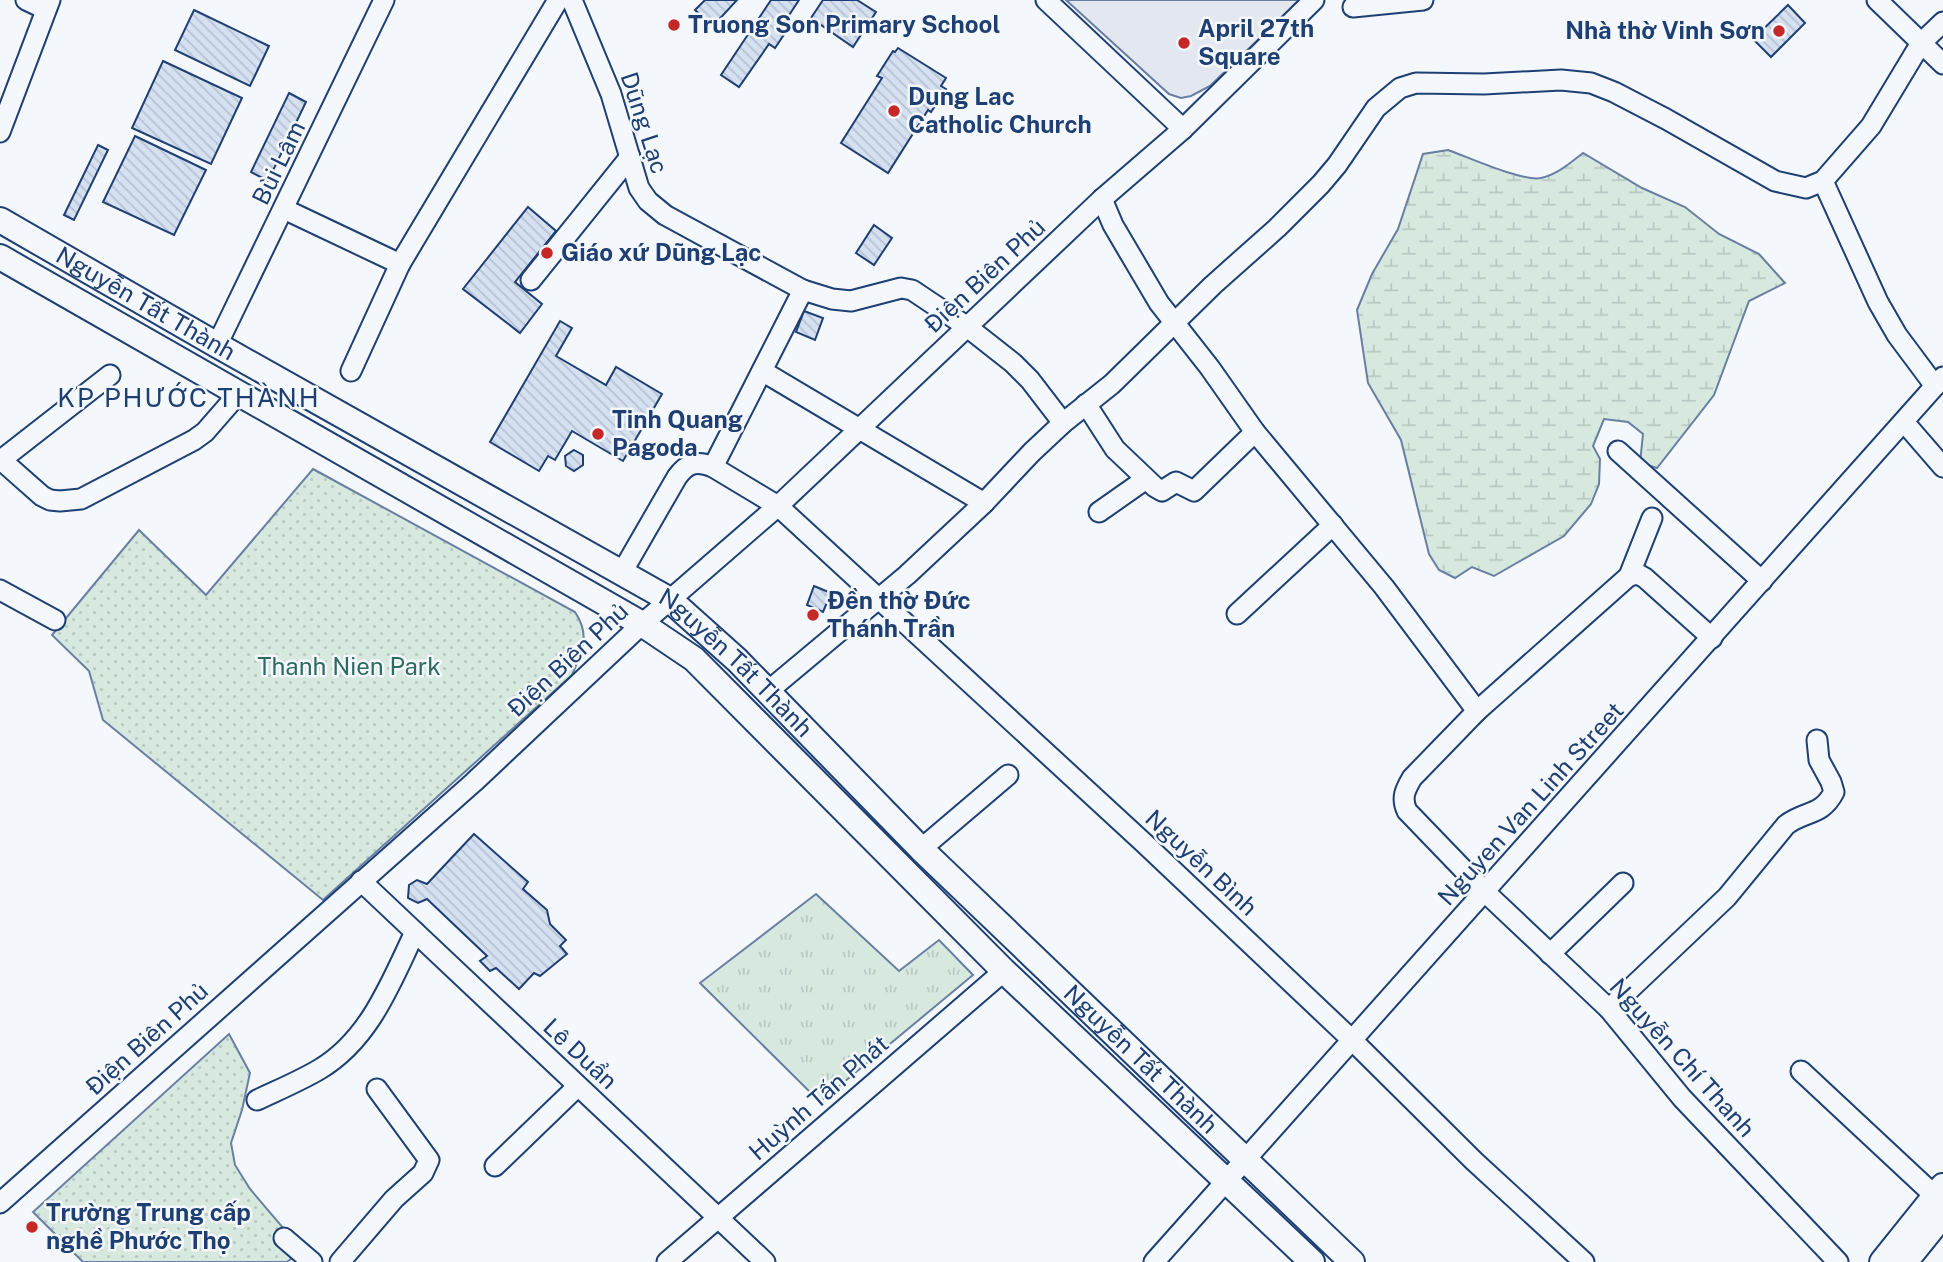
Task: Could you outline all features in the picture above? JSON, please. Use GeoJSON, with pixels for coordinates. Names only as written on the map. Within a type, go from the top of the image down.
{"type":"FeatureCollection","features":[{"type":"Feature","properties":{"kind":"main road","name":"Nguyễn Tất Thành"},"geometry":{"type":"LineString","coordinates":[[0,220],[670,600],[737,660],[921,849],[1352,1262]]}},
{"type":"Feature","properties":{"kind":"main road","name":"Nguyễn Tất Thành"},"geometry":{"type":"LineString","coordinates":[[0,257],[642,624],[694,659],[1004,971],[1312,1262]]}},
{"type":"Feature","properties":{"kind":"main road"},"geometry":{"type":"LineString","coordinates":[[1882,1262],[1940,1199]]}},
{"type":"Feature","properties":{"kind":"main road"},"geometry":{"type":"LineString","coordinates":[[1905,1262],[1940,1199]]}},
{"type":"Feature","properties":{"kind":"street"},"geometry":{"type":"LineString","coordinates":[[0,132],[47,5],[26,0]]}},
{"type":"Feature","properties":{"kind":"street","name":"Bùi Lâm"},"geometry":{"type":"LineString","coordinates":[[217,345],[384,0]]}},
{"type":"Feature","properties":{"kind":"street"},"geometry":{"type":"LineString","coordinates":[[351,371],[400,264],[558,0]]}},
{"type":"Feature","properties":{"kind":"street","name":"Dũng Lạc"},"geometry":{"type":"LineString","coordinates":[[572,0],[611,94],[639,188],[648,201],[665,215],[803,290],[832,299],[851,301],[901,288],[912,290],[967,326],[1030,380],[1063,423]]}},
{"type":"Feature","properties":{"kind":"street"},"geometry":{"type":"LineString","coordinates":[[1046,0],[1183,129]]}},
{"type":"Feature","properties":{"kind":"street","name":"Điện Biên Phủ"},"geometry":{"type":"LineString","coordinates":[[0,1203],[474,782],[642,624],[778,506],[1102,199],[1183,129],[1314,0]]}},
{"type":"Feature","properties":{"kind":"street"},"geometry":{"type":"LineString","coordinates":[[1360,0],[1353,7],[1423,0]]}},
{"type":"Feature","properties":{"kind":"street"},"geometry":{"type":"LineString","coordinates":[[1877,0],[1943,64]]}},
{"type":"Feature","properties":{"kind":"street"},"geometry":{"type":"LineString","coordinates":[[767,692],[879,599],[984,503],[1063,423],[1112,384],[1321,184],[1337,165],[1364,123],[1387,97],[1399,88],[1416,83],[1484,84],[1561,80],[1591,83],[1666,119],[1775,181],[1806,188],[1823,181],[1871,126],[1921,43],[1943,22]]}},
{"type":"Feature","properties":{"kind":"street"},"geometry":{"type":"LineString","coordinates":[[531,281],[630,157]]}},
{"type":"Feature","properties":{"kind":"street"},"geometry":{"type":"LineString","coordinates":[[1823,181],[1878,302],[1897,335],[1939,382]]}},
{"type":"Feature","properties":{"kind":"street"},"geometry":{"type":"LineString","coordinates":[[1102,199],[1128,253],[1159,303],[1255,432],[1384,587],[1477,711],[1629,576],[1652,518]]}},
{"type":"Feature","properties":{"kind":"street"},"geometry":{"type":"LineString","coordinates":[[285,209],[400,264]]}},
{"type":"Feature","properties":{"kind":"street"},"geometry":{"type":"LineString","coordinates":[[621,574],[683,469],[693,463],[713,467],[803,290]]}},
{"type":"Feature","properties":{"kind":"street"},"geometry":{"type":"LineString","coordinates":[[762,371],[984,503]]}},
{"type":"Feature","properties":{"kind":"street"},"geometry":{"type":"LineString","coordinates":[[110,375],[1,459],[50,500],[81,499],[194,440],[205,432],[239,393]]}},
{"type":"Feature","properties":{"kind":"street","name":"Nguyen Van Linh Street"},"geometry":{"type":"LineString","coordinates":[[1154,1262],[1939,382]]}},
{"type":"Feature","properties":{"kind":"street"},"geometry":{"type":"LineString","coordinates":[[1086,404],[1115,449],[1146,479],[1163,491],[1176,482],[1194,491],[1255,432]]}},
{"type":"Feature","properties":{"kind":"street"},"geometry":{"type":"LineString","coordinates":[[1904,422],[1943,467]]}},
{"type":"Feature","properties":{"kind":"street"},"geometry":{"type":"LineString","coordinates":[[1618,451],[1762,581]]}},
{"type":"Feature","properties":{"kind":"street","name":"Nguyễn Bình"},"geometry":{"type":"LineString","coordinates":[[713,467],[778,506],[1144,843],[1352,1040],[1474,1161],[1584,1262]]}},
{"type":"Feature","properties":{"kind":"street"},"geometry":{"type":"LineString","coordinates":[[1098,512],[1146,479]]}},
{"type":"Feature","properties":{"kind":"street"},"geometry":{"type":"LineString","coordinates":[[1237,614],[1333,525]]}},
{"type":"Feature","properties":{"kind":"street"},"geometry":{"type":"LineString","coordinates":[[1629,576],[1638,574],[1645,578],[1712,638]]}},
{"type":"Feature","properties":{"kind":"street"},"geometry":{"type":"LineString","coordinates":[[0,590],[55,620]]}},
{"type":"Feature","properties":{"kind":"street","name":"Nguyễn Chí Thanh"},"geometry":{"type":"LineString","coordinates":[[1477,711],[1412,778],[1405,789],[1403,802],[1407,811],[1485,892],[1609,1009],[1682,1098],[1838,1262]]}},
{"type":"Feature","properties":{"kind":"street"},"geometry":{"type":"LineString","coordinates":[[1609,1009],[1727,897],[1786,825],[1794,819],[1823,809],[1833,792],[1831,782],[1819,760],[1818,740]]}},
{"type":"Feature","properties":{"kind":"street"},"geometry":{"type":"LineString","coordinates":[[921,849],[1008,775]]}},
{"type":"Feature","properties":{"kind":"street","name":"Lê Duẩn"},"geometry":{"type":"LineString","coordinates":[[361,881],[765,1262]]}},
{"type":"Feature","properties":{"kind":"street"},"geometry":{"type":"LineString","coordinates":[[1550,954],[1623,883]]}},
{"type":"Feature","properties":{"kind":"street"},"geometry":{"type":"LineString","coordinates":[[257,1100],[322,1068],[356,1037],[381,1003],[415,932]]}},
{"type":"Feature","properties":{"kind":"street","name":"Huỳnh Tấn Phát"},"geometry":{"type":"LineString","coordinates":[[667,1262],[1004,971]]}},
{"type":"Feature","properties":{"kind":"street"},"geometry":{"type":"LineString","coordinates":[[1801,1071],[1940,1199]]}},
{"type":"Feature","properties":{"kind":"street"},"geometry":{"type":"LineString","coordinates":[[495,1166],[578,1086]]}},
{"type":"Feature","properties":{"kind":"street"},"geometry":{"type":"LineString","coordinates":[[340,1262],[394,1199],[423,1173],[429,1160],[377,1089]]}},
{"type":"Feature","properties":{"kind":"street"},"geometry":{"type":"LineString","coordinates":[[284,1238],[312,1262]]}},
{"type":"Feature","properties":{"kind":"green space"},"geometry":{"type":"Polygon","coordinates":[[[1448,150],[1509,173],[1533,178],[1553,174],[1583,153],[1642,188],[1685,207],[1719,234],[1759,254],[1785,283],[1749,301],[1714,395],[1657,468],[1640,463],[1643,434],[1628,422],[1604,419],[1593,446],[1600,459],[1599,484],[1591,504],[1564,536],[1494,576],[1472,567],[1455,578],[1439,570],[1429,554],[1401,440],[1368,383],[1357,310],[1372,274],[1398,229],[1423,154],[1448,150]]]}},
{"type":"Feature","properties":{"kind":"green space","name":"Thanh Nien Park"},"geometry":{"type":"Polygon","coordinates":[[[313,469],[575,612],[584,636],[582,651],[572,675],[323,900],[103,720],[89,671],[52,635],[139,530],[206,595],[313,469]]]}},
{"type":"Feature","properties":{"kind":"green space"},"geometry":{"type":"Polygon","coordinates":[[[816,894],[899,971],[939,940],[973,975],[820,1102],[700,983],[816,894]]]}},
{"type":"Feature","properties":{"kind":"green space"},"geometry":{"type":"Polygon","coordinates":[[[229,1034],[250,1073],[231,1143],[235,1165],[250,1189],[302,1250],[287,1262],[83,1262],[33,1212],[229,1034]]]}},
{"type":"Feature","properties":{"kind":"shaded area","name":"April 27th Square"},"geometry":{"type":"Polygon","coordinates":[[[1066,0],[1299,0],[1210,86],[1181,98],[1169,94],[1066,0]]]}},
{"type":"Feature","properties":{"kind":"building"},"geometry":{"type":"Polygon","coordinates":[[[705,0],[737,0],[713,26],[695,10],[705,0]]]}},
{"type":"Feature","properties":{"kind":"building"},"geometry":{"type":"Polygon","coordinates":[[[771,0],[799,0],[782,26],[787,30],[775,48],[769,44],[739,87],[721,75],[771,0]]]}},
{"type":"Feature","properties":{"kind":"building"},"geometry":{"type":"Polygon","coordinates":[[[823,0],[857,0],[876,12],[853,47],[811,18],[823,0]]]}},
{"type":"Feature","properties":{"kind":"building","name":"Nhà thờ Vinh Sơn"},"geometry":{"type":"Polygon","coordinates":[[[1788,5],[1805,23],[1771,57],[1753,39],[1788,5]]]}},
{"type":"Feature","properties":{"kind":"building"},"geometry":{"type":"Polygon","coordinates":[[[194,10],[269,46],[250,86],[175,50],[194,10]]]}},
{"type":"Feature","properties":{"kind":"building","name":"Dung Lac Catholic Church"},"geometry":{"type":"Polygon","coordinates":[[[898,48],[946,78],[941,86],[946,89],[931,112],[928,110],[888,173],[841,143],[882,78],[877,76],[893,51],[898,48]]]}},
{"type":"Feature","properties":{"kind":"building"},"geometry":{"type":"Polygon","coordinates":[[[163,61],[242,98],[211,164],[132,128],[163,61]]]}},
{"type":"Feature","properties":{"kind":"building"},"geometry":{"type":"Polygon","coordinates":[[[289,93],[306,102],[268,181],[251,172],[289,93]]]}},
{"type":"Feature","properties":{"kind":"building"},"geometry":{"type":"Polygon","coordinates":[[[135,136],[206,170],[174,235],[103,202],[135,136]]]}},
{"type":"Feature","properties":{"kind":"building"},"geometry":{"type":"Polygon","coordinates":[[[98,145],[108,150],[74,220],[64,215],[98,145]]]}},
{"type":"Feature","properties":{"kind":"building"},"geometry":{"type":"Polygon","coordinates":[[[528,207],[556,231],[515,282],[542,304],[520,333],[463,289],[528,207]]]}},
{"type":"Feature","properties":{"kind":"building"},"geometry":{"type":"Polygon","coordinates":[[[874,225],[892,238],[874,265],[856,253],[874,225]]]}},
{"type":"Feature","properties":{"kind":"building"},"geometry":{"type":"Polygon","coordinates":[[[804,311],[823,318],[815,340],[796,332],[804,311]]]}},
{"type":"Feature","properties":{"kind":"building"},"geometry":{"type":"Polygon","coordinates":[[[560,321],[572,328],[556,356],[606,385],[616,367],[662,394],[623,461],[572,431],[555,460],[548,456],[539,471],[490,442],[560,321]]]}},
{"type":"Feature","properties":{"kind":"building"},"geometry":{"type":"Polygon","coordinates":[[[574,450],[583,455],[583,465],[574,471],[566,466],[565,456],[574,450]]]}},
{"type":"Feature","properties":{"kind":"building"},"geometry":{"type":"Polygon","coordinates":[[[814,586],[831,593],[823,612],[807,605],[814,586]]]}},
{"type":"Feature","properties":{"kind":"building"},"geometry":{"type":"Polygon","coordinates":[[[474,834],[528,882],[523,889],[547,910],[550,924],[566,940],[560,946],[567,954],[540,976],[534,973],[519,989],[496,968],[490,971],[480,961],[487,956],[427,899],[418,903],[408,898],[409,885],[417,880],[427,884],[474,834]]]}},
{"type":"Feature","properties":{"kind":"place","name":"Truong Son Primary School"},"geometry":{"type":"Point","coordinates":[674,25]}},
{"type":"Feature","properties":{"kind":"place","name":"Nhà thờ Vinh Sơn"},"geometry":{"type":"Point","coordinates":[1779,31]}},
{"type":"Feature","properties":{"kind":"place","name":"April 27th Square"},"geometry":{"type":"Point","coordinates":[1184,43]}},
{"type":"Feature","properties":{"kind":"place","name":"Dung Lac Catholic Church"},"geometry":{"type":"Point","coordinates":[894,111]}},
{"type":"Feature","properties":{"kind":"place","name":"Giáo xứ Dũng Lạc"},"geometry":{"type":"Point","coordinates":[547,253]}},
{"type":"Feature","properties":{"kind":"place","name":"Tinh Quang Pagoda"},"geometry":{"type":"Point","coordinates":[598,434]}},
{"type":"Feature","properties":{"kind":"place","name":"Đền thờ Đức Thánh Trần"},"geometry":{"type":"Point","coordinates":[813,615]}},
{"type":"Feature","properties":{"kind":"place","name":"Trường Trung cấp nghề Phước Thọ"},"geometry":{"type":"Point","coordinates":[32,1227]}},
{"type":"Feature","properties":{"kind":"district","name":"KP PHƯỚC THÀNH"},"geometry":{"type":"Point","coordinates":[189,398]}}]}
